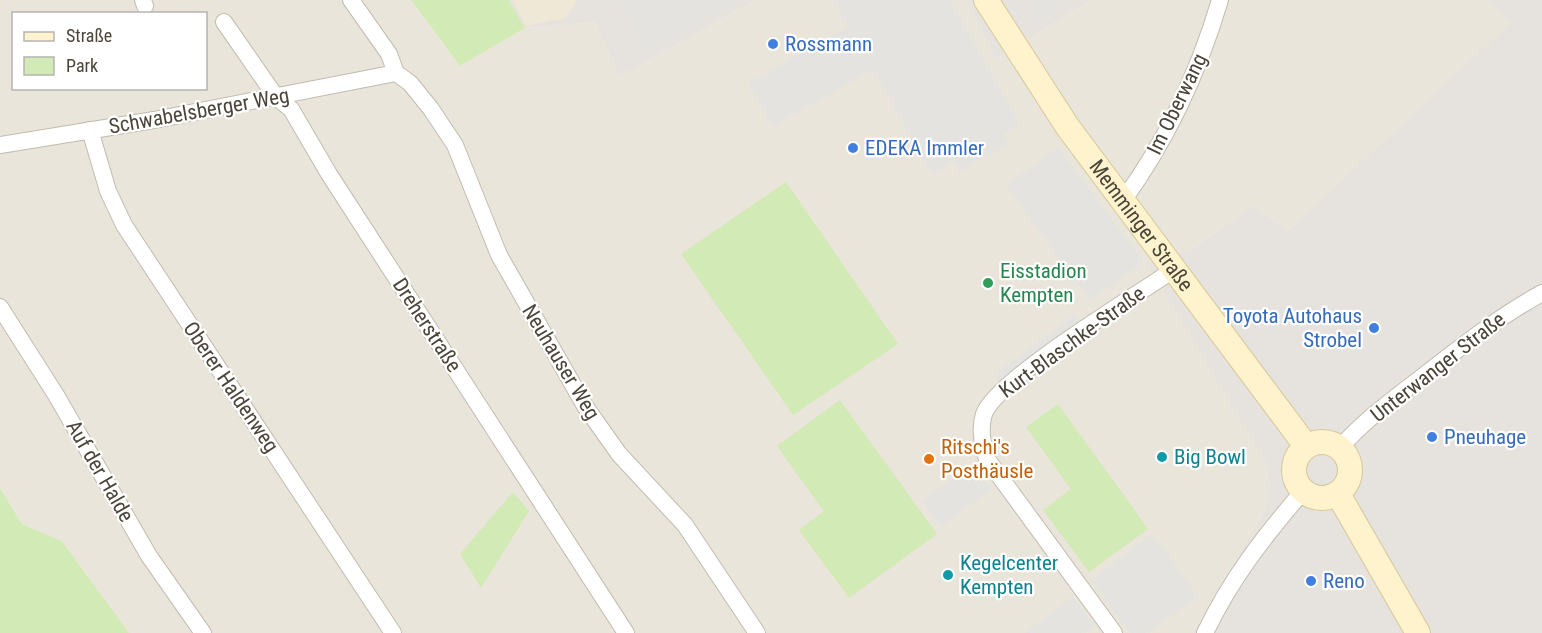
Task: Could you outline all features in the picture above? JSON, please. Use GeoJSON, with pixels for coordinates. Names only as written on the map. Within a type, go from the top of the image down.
{"type":"FeatureCollection","features":[{"type":"Feature","properties":{"kind":"main road","name":"Memminger Straße"},"geometry":{"type":"LineString","coordinates":[[986,0],[1035,80],[1122,202],[1306,446]]}},
{"type":"Feature","properties":{"kind":"main road"},"geometry":{"type":"LineString","coordinates":[[1327,442],[1340,449],[1348,461],[1350,473],[1343,489],[1338,494],[1319,498],[1303,491],[1296,481],[1294,464],[1297,456],[1306,446],[1327,442]]}},
{"type":"Feature","properties":{"kind":"main road"},"geometry":{"type":"LineString","coordinates":[[1338,494],[1418,633]]}},
{"type":"Feature","properties":{"kind":"street"},"geometry":{"type":"LineString","coordinates":[[351,0],[389,54],[396,73]]}},
{"type":"Feature","properties":{"kind":"street","name":"Im Oberwang"},"geometry":{"type":"LineString","coordinates":[[1122,202],[1162,143],[1185,97],[1220,0]]}},
{"type":"Feature","properties":{"kind":"street","name":"Dreherstraße"},"geometry":{"type":"LineString","coordinates":[[224,22],[276,98],[291,110],[329,174],[626,633]]}},
{"type":"Feature","properties":{"kind":"street","name":"Schwabelsberger Weg"},"geometry":{"type":"LineString","coordinates":[[0,145],[276,98],[396,73]]}},
{"type":"Feature","properties":{"kind":"street","name":"Neuhauser Weg"},"geometry":{"type":"LineString","coordinates":[[396,73],[410,83],[431,109],[455,146],[499,255],[585,406],[619,454],[685,525],[757,633]]}},
{"type":"Feature","properties":{"kind":"street","name":"Oberer Haldenweg"},"geometry":{"type":"LineString","coordinates":[[90,130],[108,191],[124,225],[393,633]]}},
{"type":"Feature","properties":{"kind":"street","name":"Kurt-Blaschke-Straße"},"geometry":{"type":"LineString","coordinates":[[1114,633],[987,459],[981,430],[984,414],[1005,386],[1173,270]]}},
{"type":"Feature","properties":{"kind":"street","name":"Unterwanger Straße"},"geometry":{"type":"LineString","coordinates":[[1340,449],[1383,407],[1462,345],[1509,311],[1542,293]]}},
{"type":"Feature","properties":{"kind":"street","name":"Auf der Halde"},"geometry":{"type":"LineString","coordinates":[[0,307],[56,395],[149,556],[203,633]]}},
{"type":"Feature","properties":{"kind":"street"},"geometry":{"type":"LineString","coordinates":[[1205,633],[1222,598],[1252,552],[1303,491]]}},
{"type":"Feature","properties":{"kind":"shaded area"},"geometry":{"type":"Polygon","coordinates":[[[0,0],[411,0],[460,66],[525,28],[595,22],[619,77],[756,0],[965,0],[996,59],[1092,0],[1488,0],[1511,24],[1287,231],[1254,205],[1192,249],[1148,263],[1268,467],[1266,508],[1193,633],[129,633],[62,541],[22,524],[0,488],[0,0]]]}},
{"type":"Feature","properties":{"kind":"shaded area"},"geometry":{"type":"Polygon","coordinates":[[[509,0],[756,0],[619,77],[595,22],[525,28],[509,0]]]}},
{"type":"Feature","properties":{"kind":"shaded area"},"geometry":{"type":"Polygon","coordinates":[[[512,0],[578,0],[565,18],[526,26],[512,0]]]}},
{"type":"Feature","properties":{"kind":"shaded area"},"geometry":{"type":"Polygon","coordinates":[[[617,0],[743,0],[646,54],[617,0]]]}},
{"type":"Feature","properties":{"kind":"shaded area"},"geometry":{"type":"Polygon","coordinates":[[[834,0],[950,0],[1020,124],[1004,134],[1009,144],[959,172],[953,162],[932,174],[873,70],[773,126],[748,83],[848,27],[834,0]]]}},
{"type":"Feature","properties":{"kind":"shaded area"},"geometry":{"type":"Polygon","coordinates":[[[965,0],[1092,0],[996,59],[965,0]]]}},
{"type":"Feature","properties":{"kind":"shaded area"},"geometry":{"type":"Polygon","coordinates":[[[1039,0],[1069,0],[1061,11],[1048,22],[1033,23],[1031,8],[1039,0]]]}},
{"type":"Feature","properties":{"kind":"shaded area"},"geometry":{"type":"Polygon","coordinates":[[[1488,0],[1542,0],[1542,633],[1193,633],[1266,508],[1268,467],[1147,263],[1192,249],[1254,205],[1287,231],[1510,24],[1488,0]]]}},
{"type":"Feature","properties":{"kind":"shaded area"},"geometry":{"type":"Polygon","coordinates":[[[1058,147],[1144,262],[1090,301],[1006,185],[1058,147]]]}},
{"type":"Feature","properties":{"kind":"shaded area"},"geometry":{"type":"Polygon","coordinates":[[[1075,314],[1083,325],[998,387],[996,373],[1075,314]]]}},
{"type":"Feature","properties":{"kind":"shaded area"},"geometry":{"type":"Polygon","coordinates":[[[972,464],[991,489],[941,527],[922,501],[972,464]]]}},
{"type":"Feature","properties":{"kind":"shaded area"},"geometry":{"type":"Polygon","coordinates":[[[1152,534],[1198,596],[1147,633],[1130,633],[1091,580],[1152,534]]]}},
{"type":"Feature","properties":{"kind":"shaded area"},"geometry":{"type":"Polygon","coordinates":[[[1073,597],[1094,625],[1083,633],[1025,633],[1073,597]]]}},
{"type":"Feature","properties":{"kind":"green space"},"geometry":{"type":"Polygon","coordinates":[[[411,0],[509,0],[525,28],[460,66],[411,0]]]}},
{"type":"Feature","properties":{"kind":"green space"},"geometry":{"type":"Polygon","coordinates":[[[786,182],[898,344],[793,415],[681,254],[786,182]]]}},
{"type":"Feature","properties":{"kind":"green space"},"geometry":{"type":"Polygon","coordinates":[[[840,400],[937,534],[849,598],[799,530],[824,511],[777,446],[840,400]]]}},
{"type":"Feature","properties":{"kind":"green space"},"geometry":{"type":"Polygon","coordinates":[[[1058,404],[1148,529],[1089,572],[1043,510],[1071,489],[1026,427],[1058,404]]]}},
{"type":"Feature","properties":{"kind":"green space"},"geometry":{"type":"Polygon","coordinates":[[[0,488],[22,524],[62,541],[129,633],[0,633],[0,488]]]}},
{"type":"Feature","properties":{"kind":"green space"},"geometry":{"type":"Polygon","coordinates":[[[513,492],[529,511],[481,588],[460,554],[513,492]]]}},
{"type":"Feature","properties":{"kind":"place","name":"Rossmann"},"geometry":{"type":"Point","coordinates":[773,44]}},
{"type":"Feature","properties":{"kind":"place","name":"EDEKA Immler"},"geometry":{"type":"Point","coordinates":[853,148]}},
{"type":"Feature","properties":{"kind":"place","name":"Eisstadion Kempten"},"geometry":{"type":"Point","coordinates":[988,283]}},
{"type":"Feature","properties":{"kind":"place","name":"Toyota Autohaus Strobel"},"geometry":{"type":"Point","coordinates":[1374,328]}},
{"type":"Feature","properties":{"kind":"place","name":"Pneuhage"},"geometry":{"type":"Point","coordinates":[1432,437]}},
{"type":"Feature","properties":{"kind":"place","name":"Big Bowl"},"geometry":{"type":"Point","coordinates":[1162,457]}},
{"type":"Feature","properties":{"kind":"place","name":"Ritschi's Posthäusle"},"geometry":{"type":"Point","coordinates":[929,459]}},
{"type":"Feature","properties":{"kind":"place","name":"Kegelcenter Kempten"},"geometry":{"type":"Point","coordinates":[948,575]}},
{"type":"Feature","properties":{"kind":"place","name":"Reno"},"geometry":{"type":"Point","coordinates":[1311,581]}}]}
